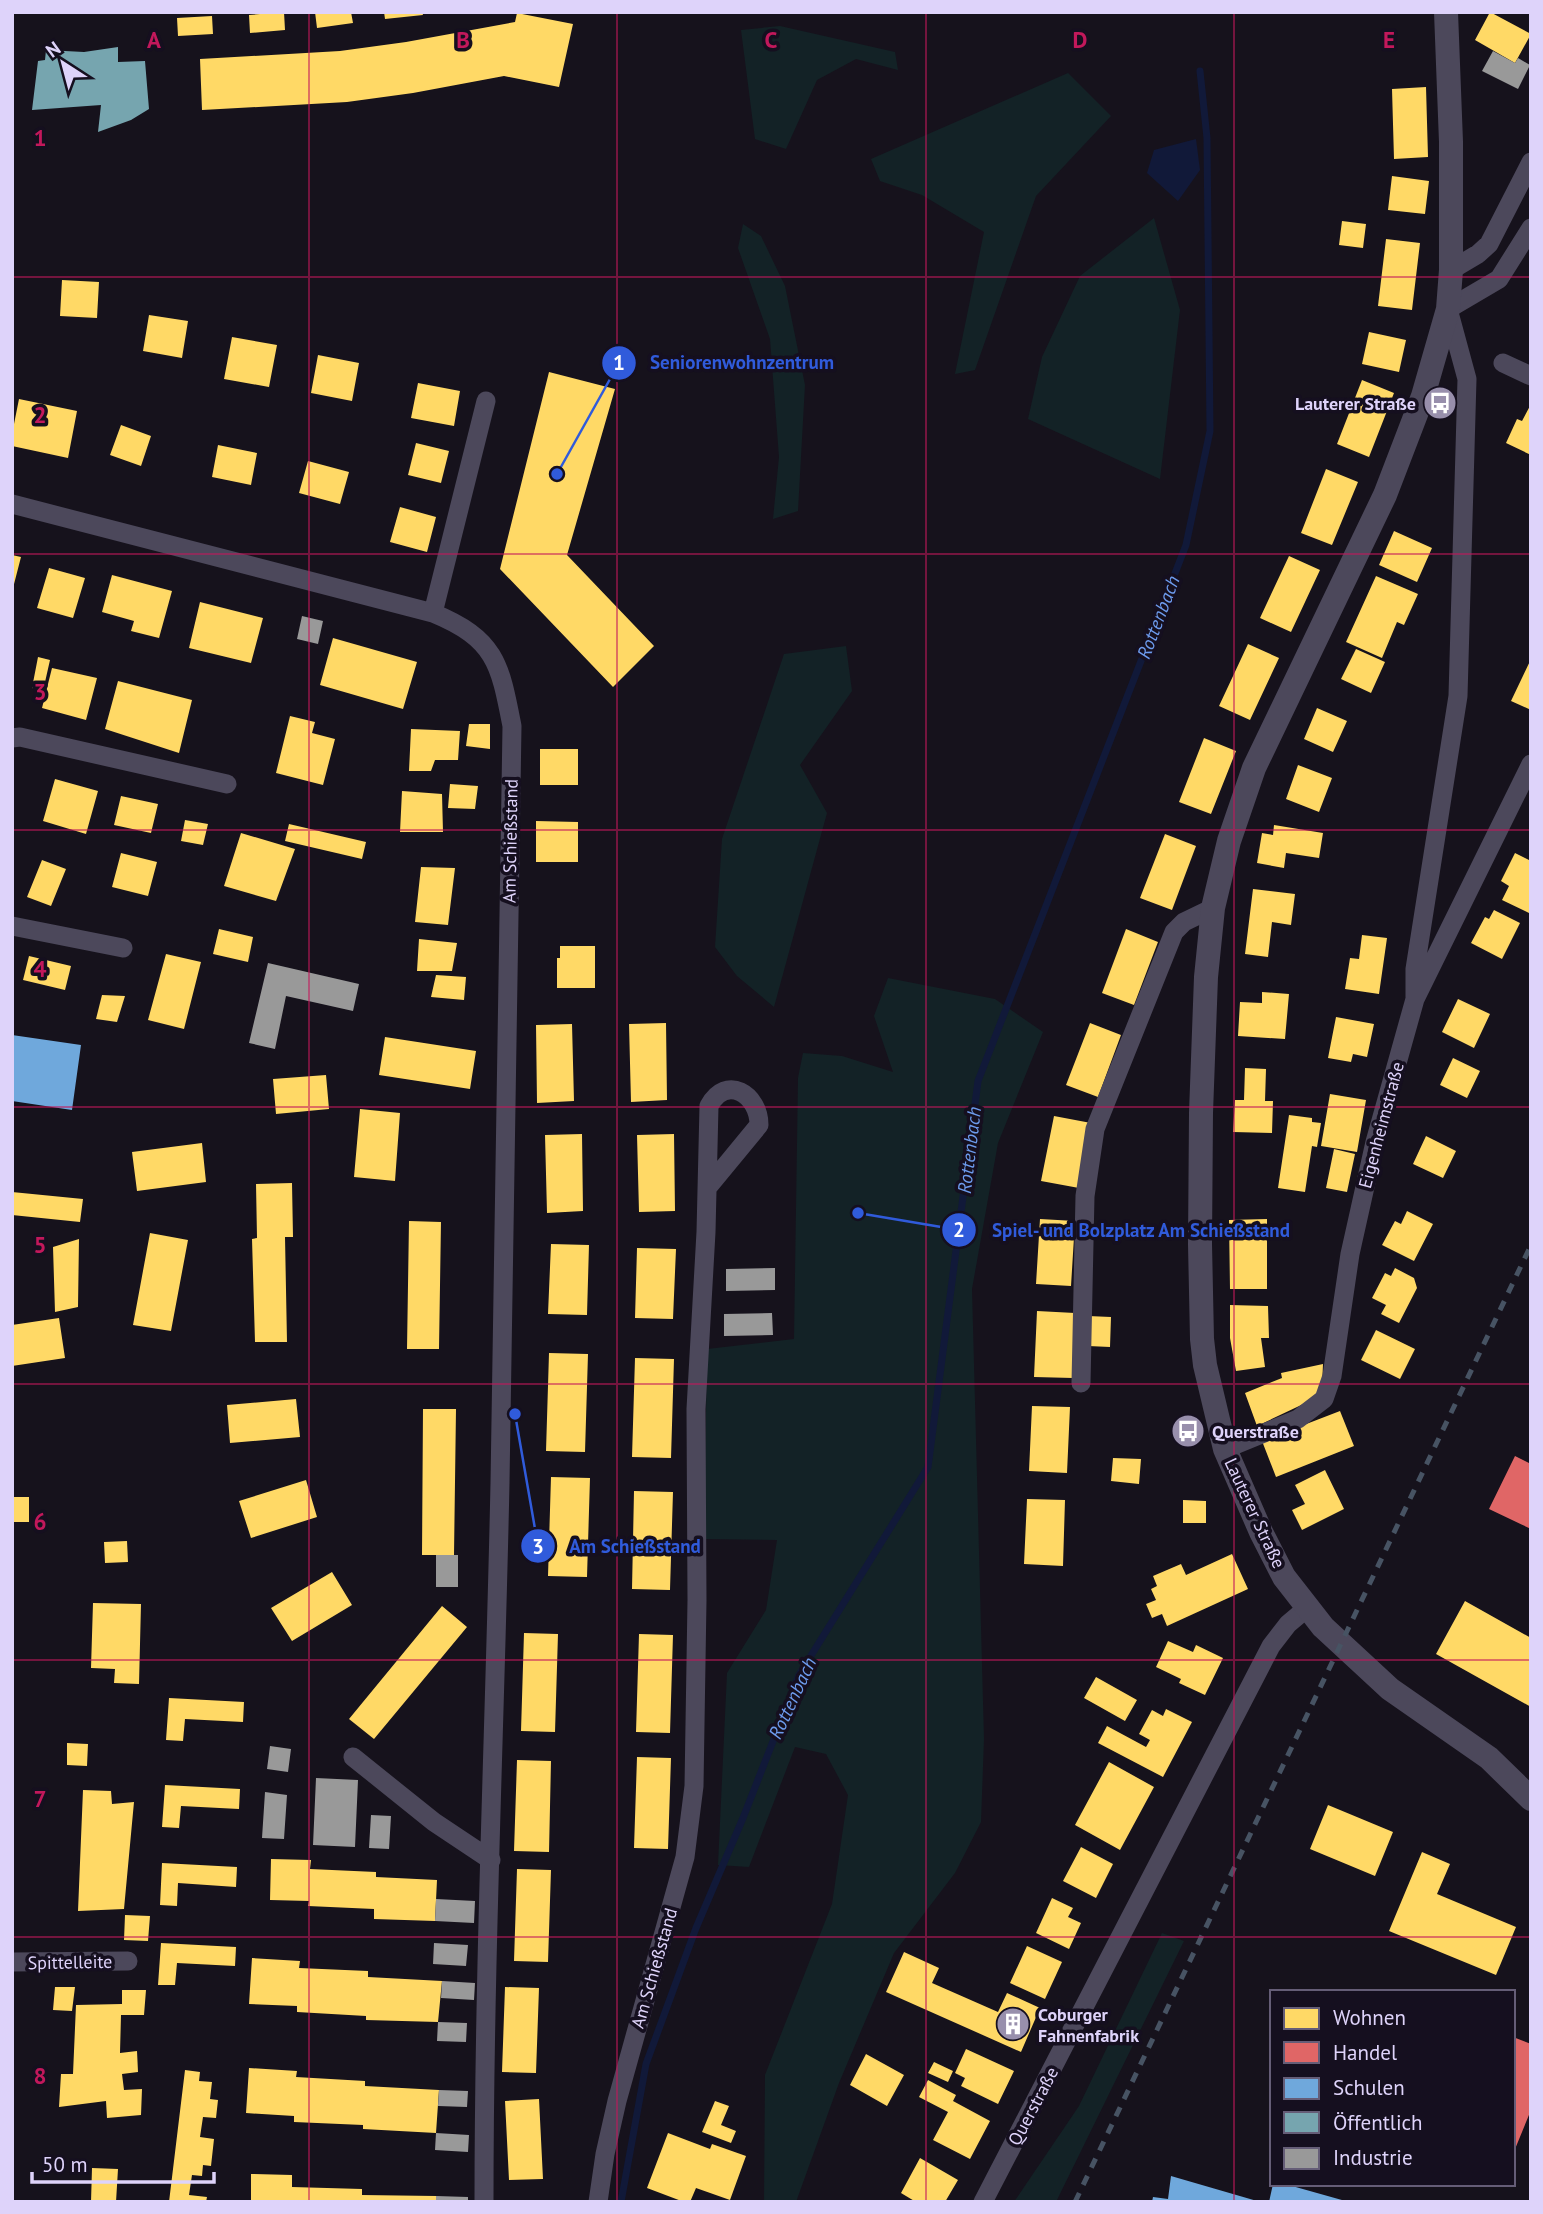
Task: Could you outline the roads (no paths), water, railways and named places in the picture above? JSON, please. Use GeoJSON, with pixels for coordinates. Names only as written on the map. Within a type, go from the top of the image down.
{"type":"FeatureCollection","features":[{"type":"Feature","properties":{"kind":"street","name":"Lauterer Straße"},"geometry":{"type":"LineString","coordinates":[[1446,12],[1451,142],[1451,271],[1448,309],[1423,397],[1385,495],[1254,768],[1228,841],[1213,908],[1206,976],[1200,1244],[1205,1365],[1225,1449],[1278,1566],[1307,1608],[1323,1627],[1390,1689],[1489,1758],[1531,1800]]}},
{"type":"Feature","properties":{"kind":"street"},"geometry":{"type":"LineString","coordinates":[[1451,271],[1489,244],[1531,162]]}},
{"type":"Feature","properties":{"kind":"street"},"geometry":{"type":"LineString","coordinates":[[1415,999],[1415,969],[1442,809],[1458,682],[1468,379],[1448,309],[1499,279],[1531,228]]}},
{"type":"Feature","properties":{"kind":"street"},"geometry":{"type":"LineString","coordinates":[[1503,363],[1531,376]]}},
{"type":"Feature","properties":{"kind":"street"},"geometry":{"type":"LineString","coordinates":[[433,613],[486,401]]}},
{"type":"Feature","properties":{"kind":"street","name":"Am Schießstand"},"geometry":{"type":"LineString","coordinates":[[12,504],[433,613],[455,622],[473,634],[488,650],[502,676],[512,726],[500,1482],[483,2080],[484,2202]]}},
{"type":"Feature","properties":{"kind":"street"},"geometry":{"type":"LineString","coordinates":[[12,738],[20,737],[227,784]]}},
{"type":"Feature","properties":{"kind":"street","name":"Eigenheimstraße"},"geometry":{"type":"LineString","coordinates":[[1225,1449],[1298,1419],[1324,1399],[1332,1377],[1350,1254],[1375,1142],[1415,999],[1531,764]]}},
{"type":"Feature","properties":{"kind":"street"},"geometry":{"type":"LineString","coordinates":[[1081,1383],[1085,1196],[1095,1129],[1174,932],[1184,922],[1213,908]]}},
{"type":"Feature","properties":{"kind":"street"},"geometry":{"type":"LineString","coordinates":[[12,926],[123,948]]}},
{"type":"Feature","properties":{"kind":"street","name":"Am Schießstand"},"geometry":{"type":"LineString","coordinates":[[598,2202],[617,2101],[685,1857],[694,1786],[696,1409],[708,1187]]}},
{"type":"Feature","properties":{"kind":"street","name":"Querstraße"},"geometry":{"type":"LineString","coordinates":[[983,2202],[1270,1646],[1307,1608]]}},
{"type":"Feature","properties":{"kind":"street"},"geometry":{"type":"LineString","coordinates":[[352,1757],[434,1822],[491,1860]]}},
{"type":"Feature","properties":{"kind":"street","name":"Spittelleite"},"geometry":{"type":"LineString","coordinates":[[12,1962],[128,1961]]}},
{"type":"Feature","properties":{"kind":"water"},"geometry":{"type":"Polygon","coordinates":[[[1196,139],[1200,170],[1178,201],[1147,173],[1154,150],[1196,139]]]}},
{"type":"Feature","properties":{"kind":"waterway","name":"Rottenbach"},"geometry":{"type":"LineString","coordinates":[[621,2202],[646,2064],[696,1928],[799,1675],[928,1467],[978,1081],[1186,545],[1210,431],[1207,138],[1200,71]]}},
{"type":"Feature","properties":{"kind":"railway"},"geometry":{"type":"LineString","coordinates":[[1075,2202],[1531,1245]]}},
{"type":"Feature","properties":{"kind":"place","name":"Lauterer Straße"},"geometry":{"type":"Point","coordinates":[1440,403]}},
{"type":"Feature","properties":{"kind":"place","name":"Seniorenwohnzentrum"},"geometry":{"type":"Point","coordinates":[557,474]}},
{"type":"Feature","properties":{"kind":"place","name":"Spiel- und Bolzplatz Am Schießstand"},"geometry":{"type":"Point","coordinates":[858,1213]}},
{"type":"Feature","properties":{"kind":"place","name":"Am Schießstand"},"geometry":{"type":"Point","coordinates":[515,1414]}},
{"type":"Feature","properties":{"kind":"place","name":"Querstraße"},"geometry":{"type":"Point","coordinates":[1188,1431]}},
{"type":"Feature","properties":{"kind":"place","name":"Coburger Fahnenfabrik"},"geometry":{"type":"Point","coordinates":[1013,2024]}}]}
